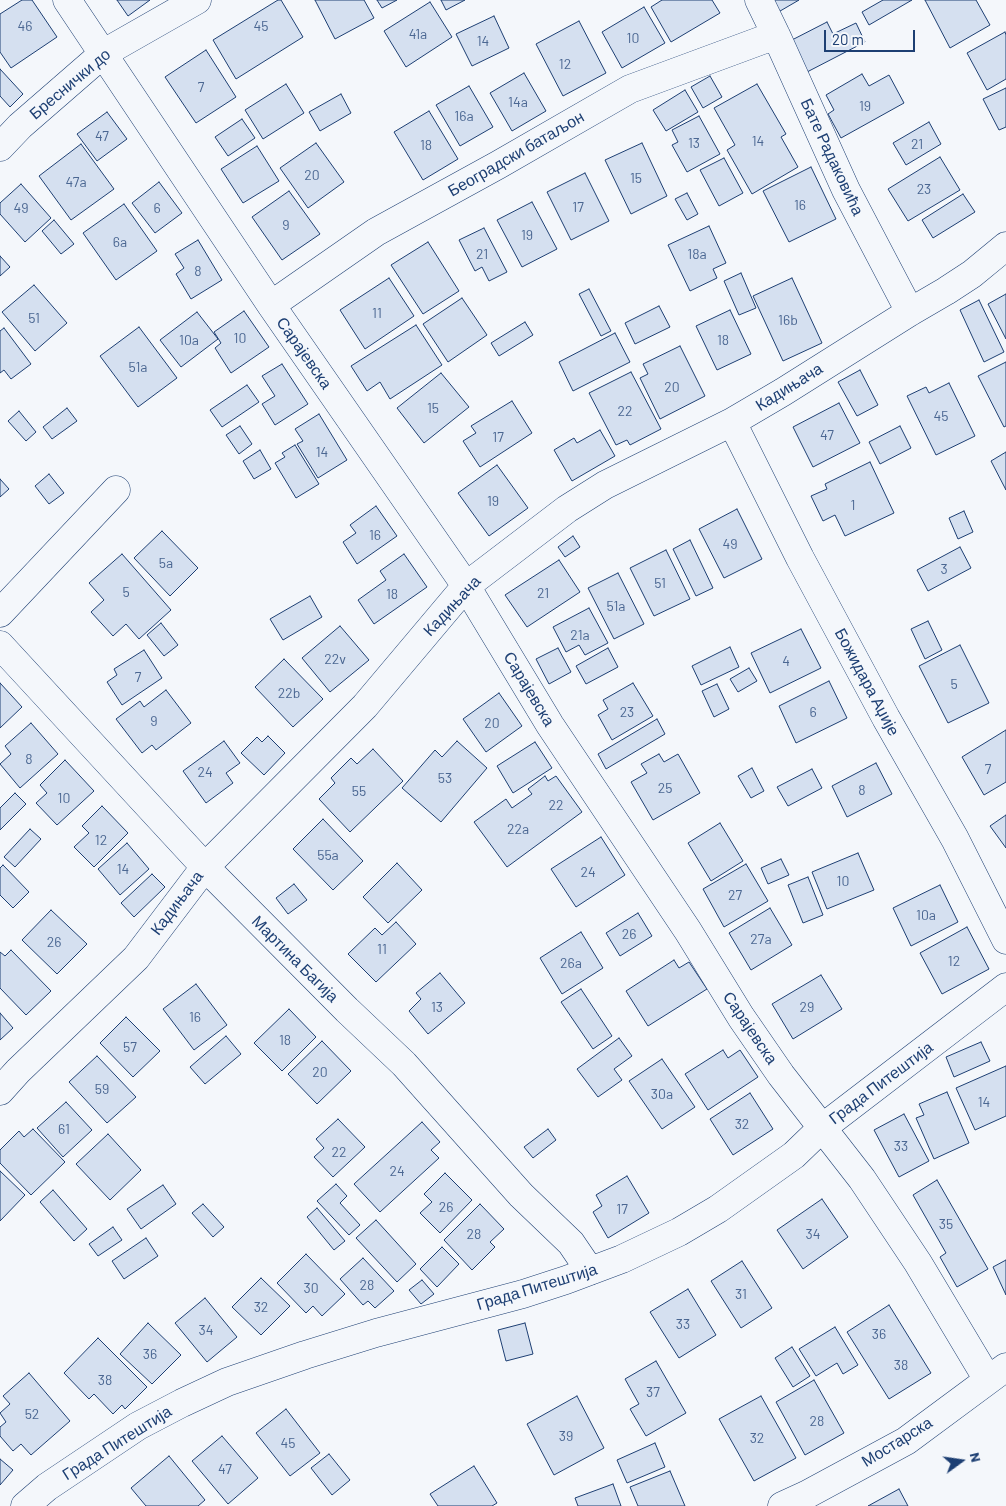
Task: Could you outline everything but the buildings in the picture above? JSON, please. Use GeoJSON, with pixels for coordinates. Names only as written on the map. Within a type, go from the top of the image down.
{"type":"FeatureCollection","features":[{"type":"Feature","properties":{"kind":"street","name":"Сарајевска"},"geometry":{"type":"LineString","coordinates":[[67,0],[271,305],[466,586],[550,725],[688,931],[741,1017],[781,1075],[862,1180],[918,1263],[997,1373]]}},
{"type":"Feature","properties":{"kind":"street","name":"Бреснички до"},"geometry":{"type":"LineString","coordinates":[[0,147],[20,126],[104,53],[197,0]]}},
{"type":"Feature","properties":{"kind":"street","name":"Бате Радаковића"},"geometry":{"type":"LineString","coordinates":[[760,0],[846,190],[910,312]]}},
{"type":"Feature","properties":{"kind":"street","name":"Београдски батаљон"},"geometry":{"type":"LineString","coordinates":[[271,305],[376,232],[630,89],[776,35]]}},
{"type":"Feature","properties":{"kind":"street","name":"Кадињача"},"geometry":{"type":"LineString","coordinates":[[0,1091],[18,1071],[136,958],[205,867],[365,706],[466,586],[567,509],[605,484],[732,422],[783,392],[972,274],[1006,246]]}},
{"type":"Feature","properties":{"kind":"street","name":"Божидара Аџије"},"geometry":{"type":"LineString","coordinates":[[732,422],[805,566],[886,718],[955,839],[1006,940]]}},
{"type":"Feature","properties":{"kind":"street"},"geometry":{"type":"LineString","coordinates":[[0,613],[116,490]]}},
{"type":"Feature","properties":{"kind":"street","name":"Мартина Багија"},"geometry":{"type":"LineString","coordinates":[[0,645],[205,867],[347,1010],[404,1064],[521,1195],[571,1243],[590,1272]]}},
{"type":"Feature","properties":{"kind":"street","name":"Града Питештија"},"geometry":{"type":"LineString","coordinates":[[25,1506],[47,1487],[138,1426],[227,1382],[376,1333],[523,1294],[590,1272],[645,1249],[679,1232],[718,1209],[794,1155],[822,1128],[1006,987]]}},
{"type":"Feature","properties":{"kind":"street","name":"Мостарска"},"geometry":{"type":"LineString","coordinates":[[782,1506],[906,1441],[997,1373]]}}]}
